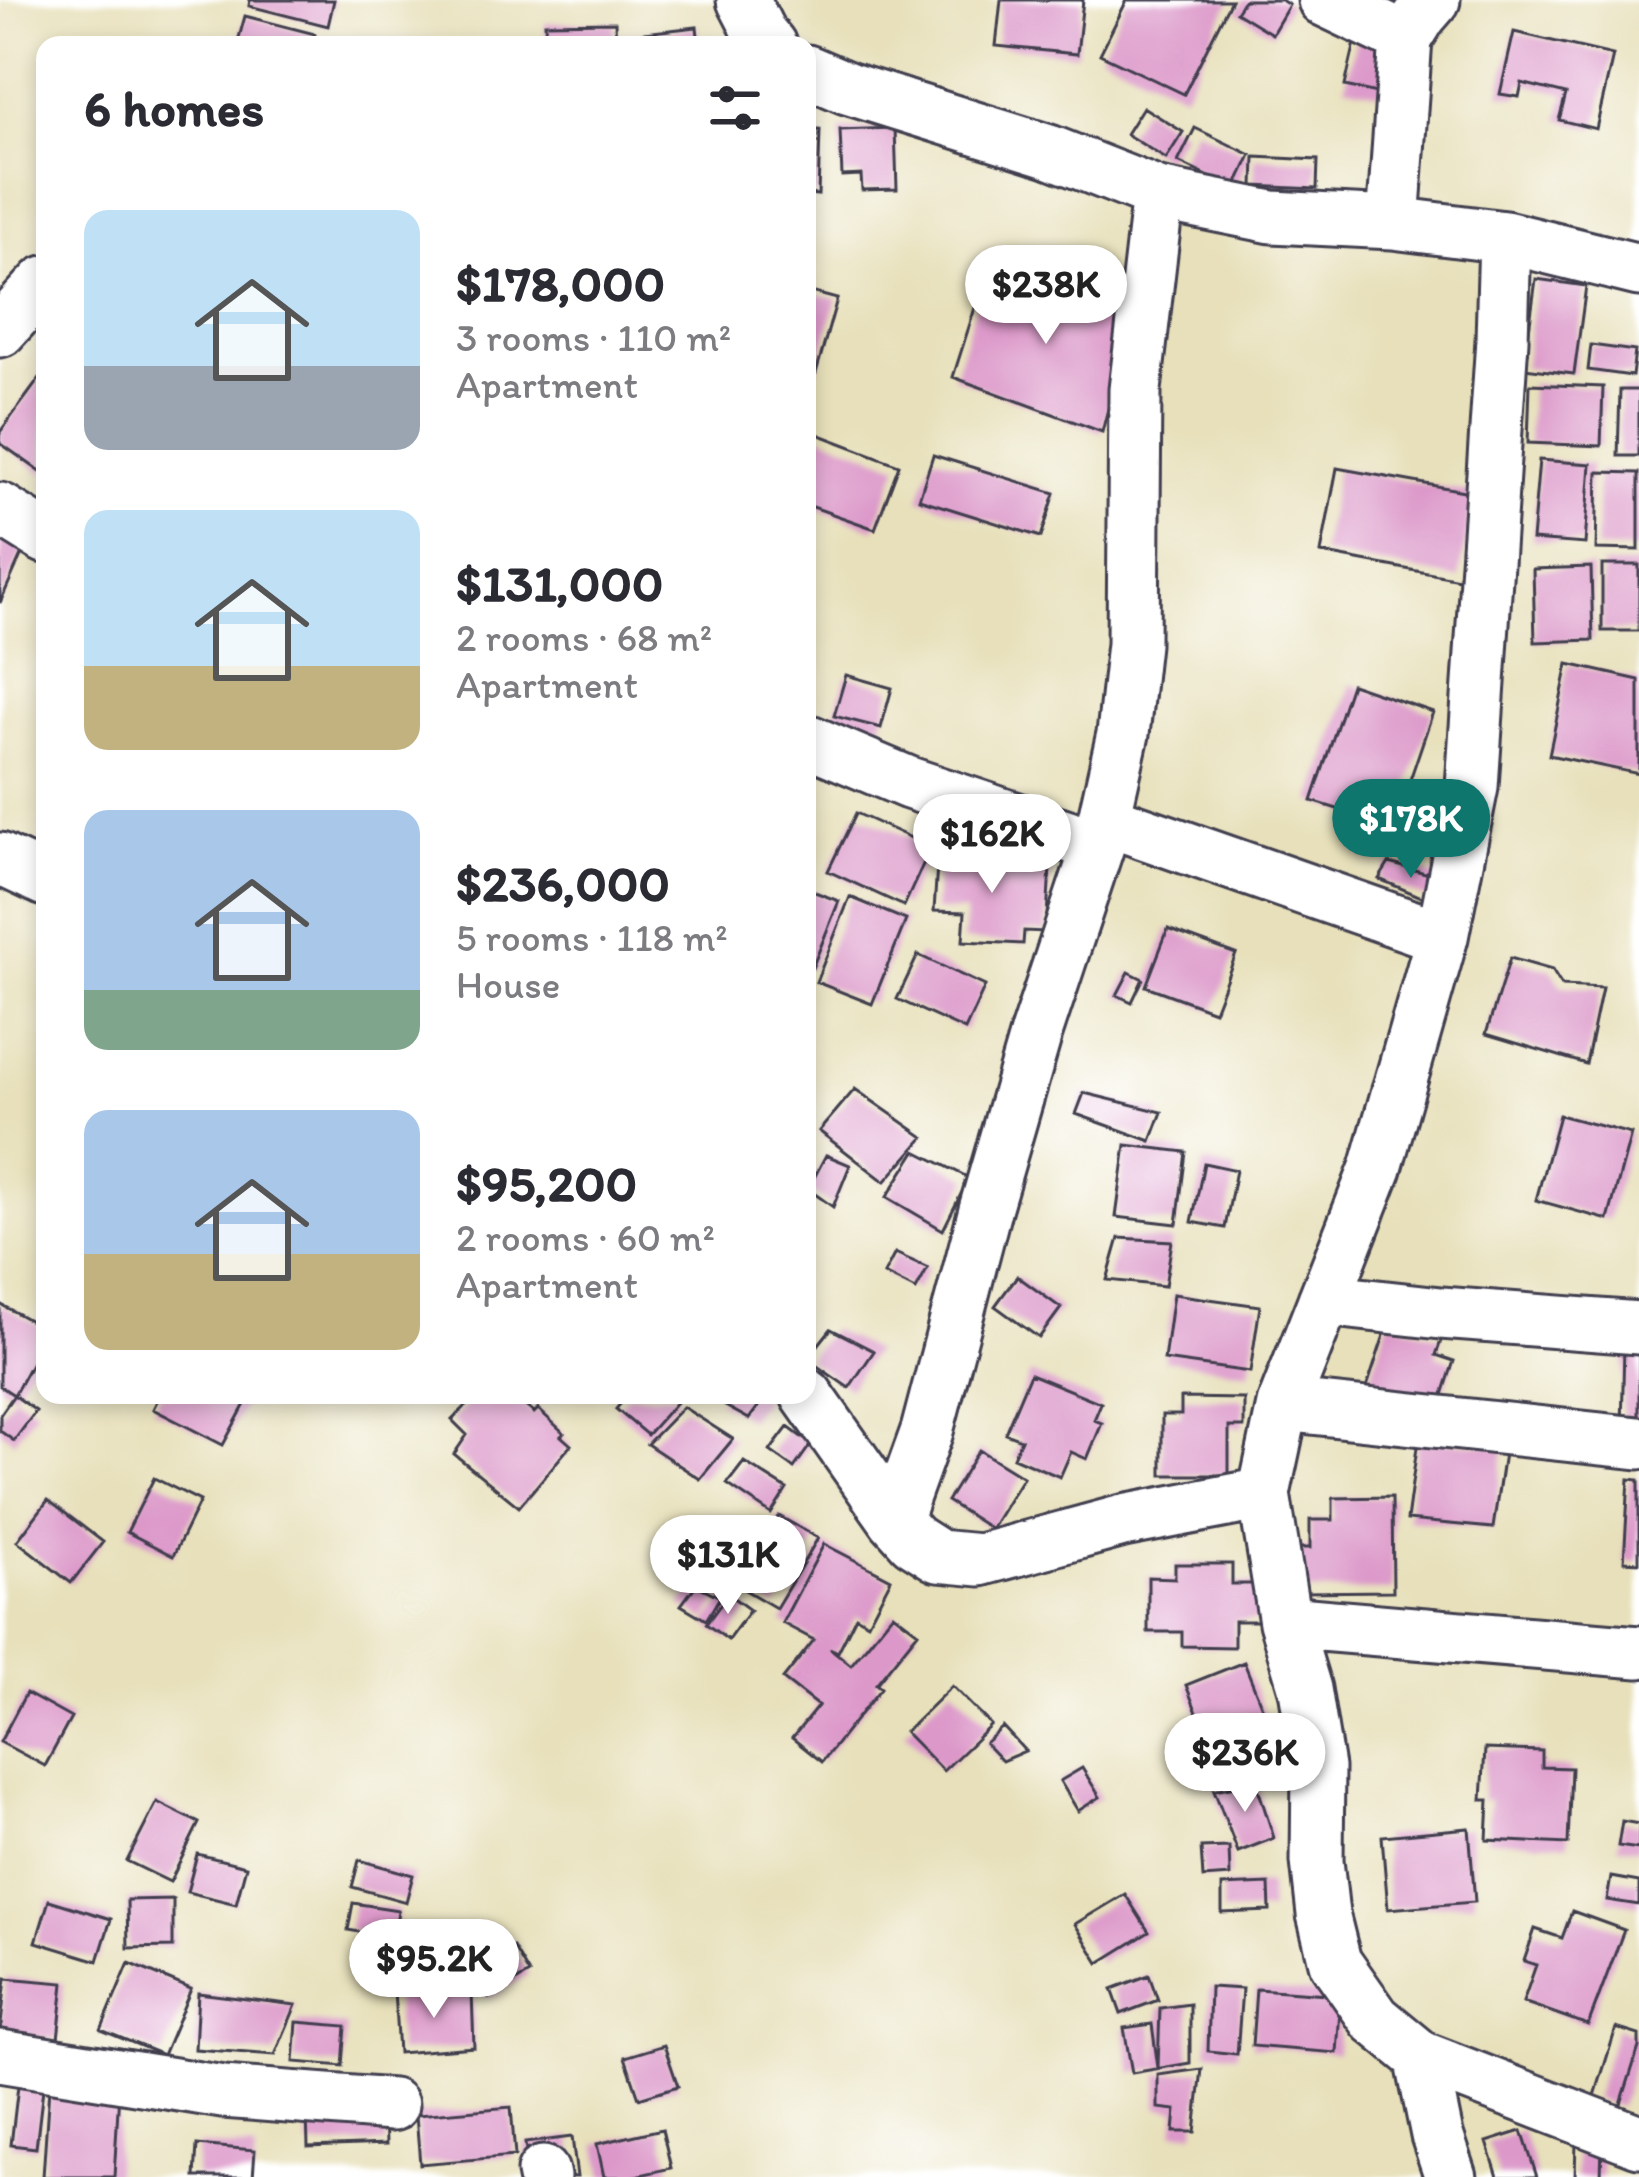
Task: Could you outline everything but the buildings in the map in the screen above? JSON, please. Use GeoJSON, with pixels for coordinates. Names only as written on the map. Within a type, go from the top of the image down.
{"type":"FeatureCollection","features":[{"type":"Feature","properties":{"kind":"street"},"geometry":{"type":"LineString","coordinates":[[743,0],[762,36]]}},
{"type":"Feature","properties":{"kind":"street"},"geometry":{"type":"LineString","coordinates":[[1324,0],[1420,20],[1393,223]]}},
{"type":"Feature","properties":{"kind":"street"},"geometry":{"type":"LineString","coordinates":[[816,75],[1049,151],[1158,194],[1273,217],[1393,223],[1505,237],[1639,270]]}},
{"type":"Feature","properties":{"kind":"street"},"geometry":{"type":"LineString","coordinates":[[895,1520],[927,1431],[986,1205],[1101,833],[1123,734],[1133,644],[1135,390],[1158,194]]}},
{"type":"Feature","properties":{"kind":"street"},"geometry":{"type":"LineString","coordinates":[[1505,237],[1472,787],[1442,937],[1376,1168],[1283,1405],[1264,1494],[1285,1622],[1304,1689],[1318,1768],[1317,1861],[1335,1962],[1375,2019],[1421,2057],[1639,2141]]}},
{"type":"Feature","properties":{"kind":"street"},"geometry":{"type":"LineString","coordinates":[[0,331],[36,292]]}},
{"type":"Feature","properties":{"kind":"street"},"geometry":{"type":"LineString","coordinates":[[0,509],[36,531]]}},
{"type":"Feature","properties":{"kind":"street"},"geometry":{"type":"LineString","coordinates":[[816,744],[909,783],[1101,833],[1442,937]]}},
{"type":"Feature","properties":{"kind":"street"},"geometry":{"type":"LineString","coordinates":[[0,859],[36,876]]}},
{"type":"Feature","properties":{"kind":"street"},"geometry":{"type":"LineString","coordinates":[[1324,1300],[1639,1328]]}},
{"type":"Feature","properties":{"kind":"street"},"geometry":{"type":"LineString","coordinates":[[813,1404],[895,1520],[913,1540],[938,1556],[980,1560],[1123,1521],[1264,1494]]}},
{"type":"Feature","properties":{"kind":"street"},"geometry":{"type":"LineString","coordinates":[[1283,1405],[1639,1443]]}},
{"type":"Feature","properties":{"kind":"street"},"geometry":{"type":"LineString","coordinates":[[1285,1622],[1639,1652]]}},
{"type":"Feature","properties":{"kind":"street"},"geometry":{"type":"LineString","coordinates":[[0,2056],[223,2092],[392,2105]]}},
{"type":"Feature","properties":{"kind":"street"},"geometry":{"type":"LineString","coordinates":[[1421,2057],[1451,2177]]}}]}
